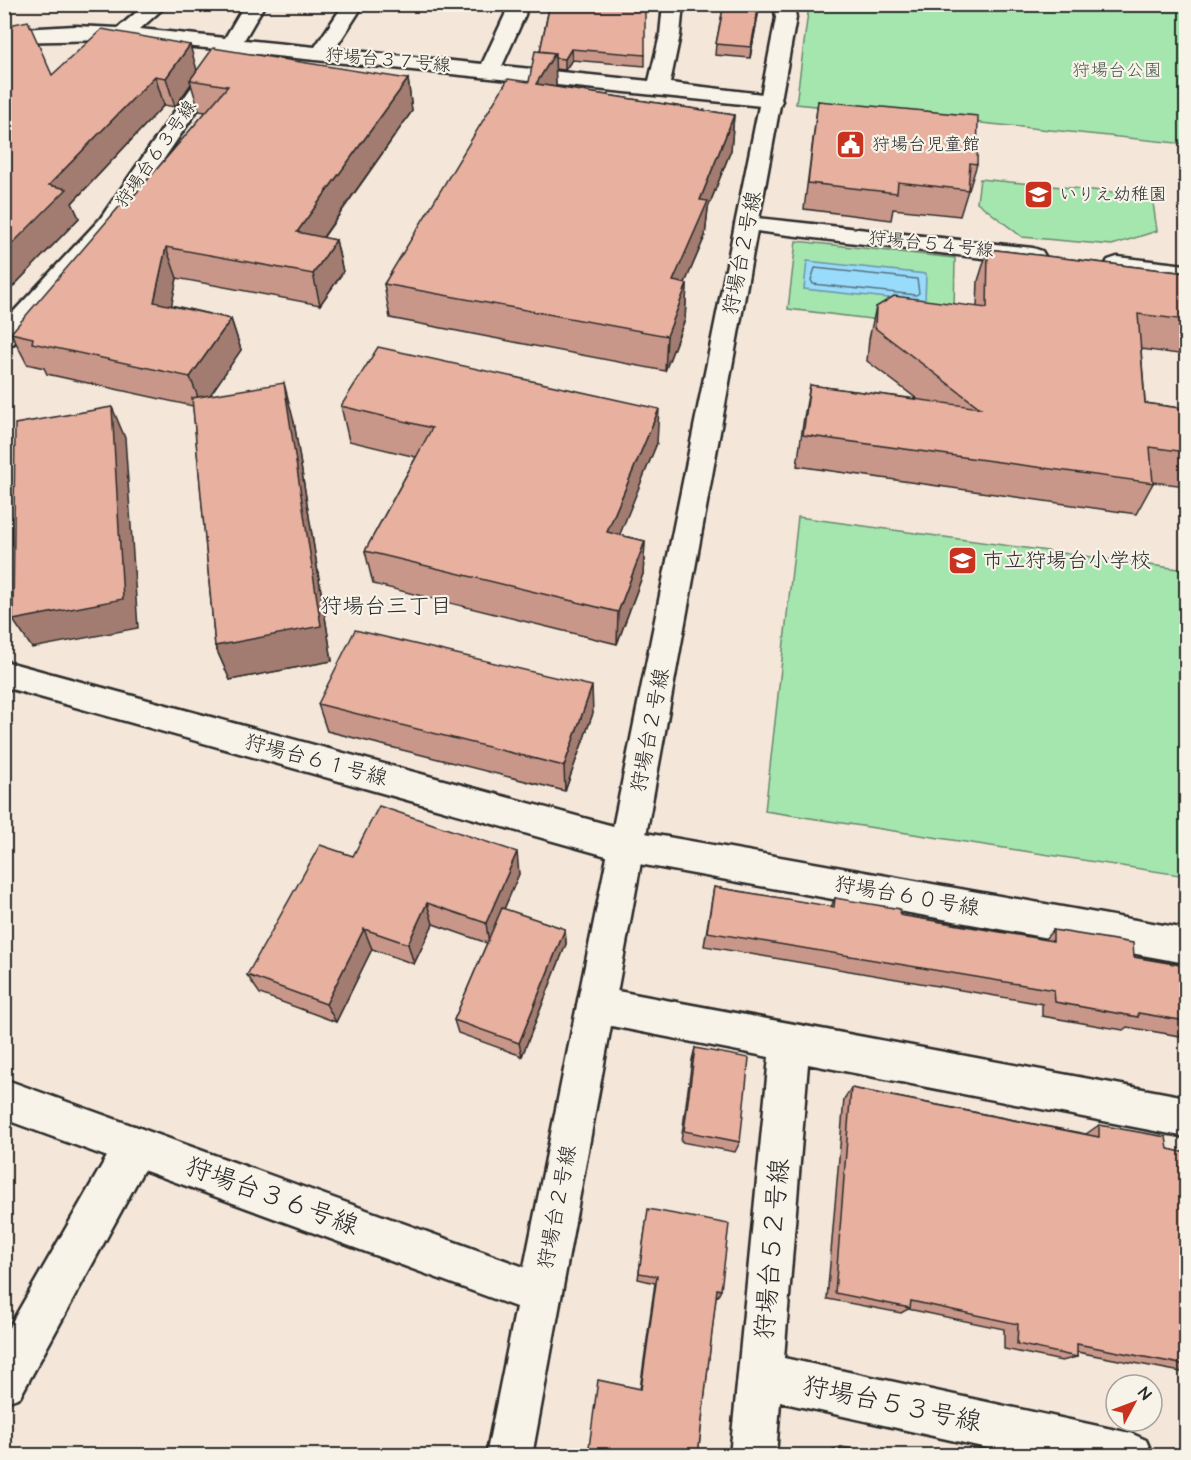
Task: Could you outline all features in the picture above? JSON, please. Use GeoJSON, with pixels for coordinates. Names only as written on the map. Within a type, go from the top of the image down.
{"type":"FeatureCollection","features":[{"type":"Feature","properties":{"kind":"street"},"geometry":{"type":"LineString","coordinates":[[122,35],[158,4]]}},
{"type":"Feature","properties":{"kind":"street","name":"狩場台６３号線"},"geometry":{"type":"LineString","coordinates":[[4,338],[108,224],[231,45],[255,4]]}},
{"type":"Feature","properties":{"kind":"street"},"geometry":{"type":"LineString","coordinates":[[321,54],[354,4]]}},
{"type":"Feature","properties":{"kind":"street"},"geometry":{"type":"LineString","coordinates":[[490,70],[515,15],[517,4]]}},
{"type":"Feature","properties":{"kind":"street"},"geometry":{"type":"LineString","coordinates":[[658,89],[670,35],[674,4]]}},
{"type":"Feature","properties":{"kind":"street","name":"狩場台２号線"},"geometry":{"type":"LineString","coordinates":[[509,1455],[771,101],[786,18],[784,4]]}},
{"type":"Feature","properties":{"kind":"street","name":"狩場台３７号線"},"geometry":{"type":"LineString","coordinates":[[4,36],[45,31],[122,35],[490,70],[771,101]]}},
{"type":"Feature","properties":{"kind":"street","name":"狩場台５４号線"},"geometry":{"type":"LineString","coordinates":[[747,224],[1056,258]]}},
{"type":"Feature","properties":{"kind":"street"},"geometry":{"type":"LineString","coordinates":[[1092,262],[1186,273]]}},
{"type":"Feature","properties":{"kind":"street","name":"狩場台６１号線"},"geometry":{"type":"LineString","coordinates":[[4,674],[628,846]]}},
{"type":"Feature","properties":{"kind":"street","name":"狩場台６０号線"},"geometry":{"type":"LineString","coordinates":[[628,846],[1186,946]]}},
{"type":"Feature","properties":{"kind":"street"},"geometry":{"type":"LineString","coordinates":[[596,1005],[1186,1117]]}},
{"type":"Feature","properties":{"kind":"street","name":"狩場台５２号線"},"geometry":{"type":"LineString","coordinates":[[753,1455],[790,1042]]}},
{"type":"Feature","properties":{"kind":"street","name":"狩場台３６号線"},"geometry":{"type":"LineString","coordinates":[[4,1098],[540,1294]]}},
{"type":"Feature","properties":{"kind":"street"},"geometry":{"type":"LineString","coordinates":[[4,1381],[135,1146]]}},
{"type":"Feature","properties":{"kind":"street","name":"狩場台５３号線"},"geometry":{"type":"LineString","coordinates":[[760,1375],[1130,1455]]}},
{"type":"Feature","properties":{"kind":"green space","name":"狩場台公園"},"geometry":{"type":"Polygon","coordinates":[[[809,5],[1186,5],[1186,144],[796,104],[809,5]]]}},
{"type":"Feature","properties":{"kind":"green space"},"geometry":{"type":"Polygon","coordinates":[[[980,179],[1152,196],[1157,231],[1112,245],[1022,237],[977,202],[980,179]]]}},
{"type":"Feature","properties":{"kind":"green space"},"geometry":{"type":"Polygon","coordinates":[[[796,241],[955,258],[954,311],[930,326],[788,309],[796,241]]]}},
{"type":"Feature","properties":{"kind":"green space"},"geometry":{"type":"Polygon","coordinates":[[[798,517],[1186,570],[1186,876],[765,811],[798,517]]]}},
{"type":"Feature","properties":{"kind":"water"},"geometry":{"type":"Polygon","coordinates":[[[807,261],[926,274],[925,302],[804,289],[807,261]]]}},
{"type":"Feature","properties":{"kind":"building"},"geometry":{"type":"Polygon","coordinates":[[[550,4],[645,4],[645,55],[571,49],[565,59],[555,58],[555,53],[540,51],[550,4]]]}},
{"type":"Feature","properties":{"kind":"building"},"geometry":{"type":"Polygon","coordinates":[[[724,4],[759,4],[751,47],[716,44],[724,4]]]}},
{"type":"Feature","properties":{"kind":"building"},"geometry":{"type":"Polygon","coordinates":[[[28,21],[52,75],[102,29],[190,45],[166,78],[155,76],[49,185],[67,189],[4,252],[4,26],[28,21]]]}},
{"type":"Feature","properties":{"kind":"building"},"geometry":{"type":"Polygon","coordinates":[[[213,48],[408,79],[297,232],[336,240],[313,274],[166,247],[154,302],[231,319],[190,377],[32,343],[33,338],[11,333],[125,200],[131,199],[228,86],[190,80],[213,48]]]}},
{"type":"Feature","properties":{"kind":"building"},"geometry":{"type":"Polygon","coordinates":[[[535,51],[555,53],[536,84],[734,115],[700,200],[708,201],[673,281],[687,284],[667,336],[384,284],[508,79],[529,82],[535,51]]]}},
{"type":"Feature","properties":{"kind":"building"},"geometry":{"type":"Polygon","coordinates":[[[818,101],[978,116],[977,164],[970,163],[968,190],[898,182],[897,193],[808,183],[818,101]]]}},
{"type":"Feature","properties":{"kind":"building"},"geometry":{"type":"Polygon","coordinates":[[[988,249],[1186,273],[1186,320],[1138,314],[1145,403],[1186,409],[1186,452],[1150,447],[1153,483],[803,435],[810,385],[980,408],[875,328],[876,307],[894,296],[987,308],[988,249]]]}},
{"type":"Feature","properties":{"kind":"building"},"geometry":{"type":"Polygon","coordinates":[[[378,347],[659,409],[607,532],[645,541],[618,612],[365,551],[432,428],[341,406],[378,347]]]}},
{"type":"Feature","properties":{"kind":"building"},"geometry":{"type":"Polygon","coordinates":[[[284,383],[321,626],[215,646],[192,398],[284,383]]]}},
{"type":"Feature","properties":{"kind":"building"},"geometry":{"type":"Polygon","coordinates":[[[112,407],[123,599],[13,620],[15,424],[112,407]]]}},
{"type":"Feature","properties":{"kind":"building"},"geometry":{"type":"Polygon","coordinates":[[[355,630],[592,686],[564,766],[318,704],[355,630]]]}},
{"type":"Feature","properties":{"kind":"building"},"geometry":{"type":"Polygon","coordinates":[[[379,806],[517,852],[486,923],[427,903],[408,944],[364,929],[326,1004],[247,975],[320,845],[353,856],[379,806]]]}},
{"type":"Feature","properties":{"kind":"building"},"geometry":{"type":"Polygon","coordinates":[[[714,887],[834,907],[835,898],[900,909],[900,915],[1053,941],[1053,930],[1133,943],[1134,957],[1186,966],[1186,1021],[1138,1013],[1138,1017],[1055,1002],[1054,990],[707,932],[714,887]]]}},
{"type":"Feature","properties":{"kind":"building"},"geometry":{"type":"Polygon","coordinates":[[[502,908],[565,929],[519,1043],[454,1020],[502,908]]]}},
{"type":"Feature","properties":{"kind":"building"},"geometry":{"type":"Polygon","coordinates":[[[695,1048],[749,1058],[740,1142],[684,1131],[695,1048]]]}},
{"type":"Feature","properties":{"kind":"building"},"geometry":{"type":"Polygon","coordinates":[[[851,1088],[1099,1137],[1099,1125],[1166,1137],[1168,1149],[1186,1153],[1186,1365],[1077,1344],[1077,1357],[1017,1344],[1018,1324],[911,1301],[910,1308],[835,1293],[851,1088]]]}},
{"type":"Feature","properties":{"kind":"building"},"geometry":{"type":"Polygon","coordinates":[[[648,1209],[729,1224],[721,1290],[717,1289],[698,1455],[588,1455],[598,1380],[641,1389],[657,1276],[639,1273],[648,1209]]]}},
{"type":"Feature","properties":{"kind":"building"},"geometry":{"type":"Polygon","coordinates":[[[841,1447],[879,1455],[841,1455],[841,1447]]]}},
{"type":"Feature","properties":{"kind":"place","name":"狩場台児童館"},"geometry":{"type":"Point","coordinates":[851,144]}},
{"type":"Feature","properties":{"kind":"place","name":"いりえ幼稚園"},"geometry":{"type":"Point","coordinates":[1038,194]}},
{"type":"Feature","properties":{"kind":"place","name":"市立狩場台小学校"},"geometry":{"type":"Point","coordinates":[962,560]}},
{"type":"Feature","properties":{"kind":"district","name":"狩場台三丁目"},"geometry":{"type":"Point","coordinates":[386,606]}}]}
